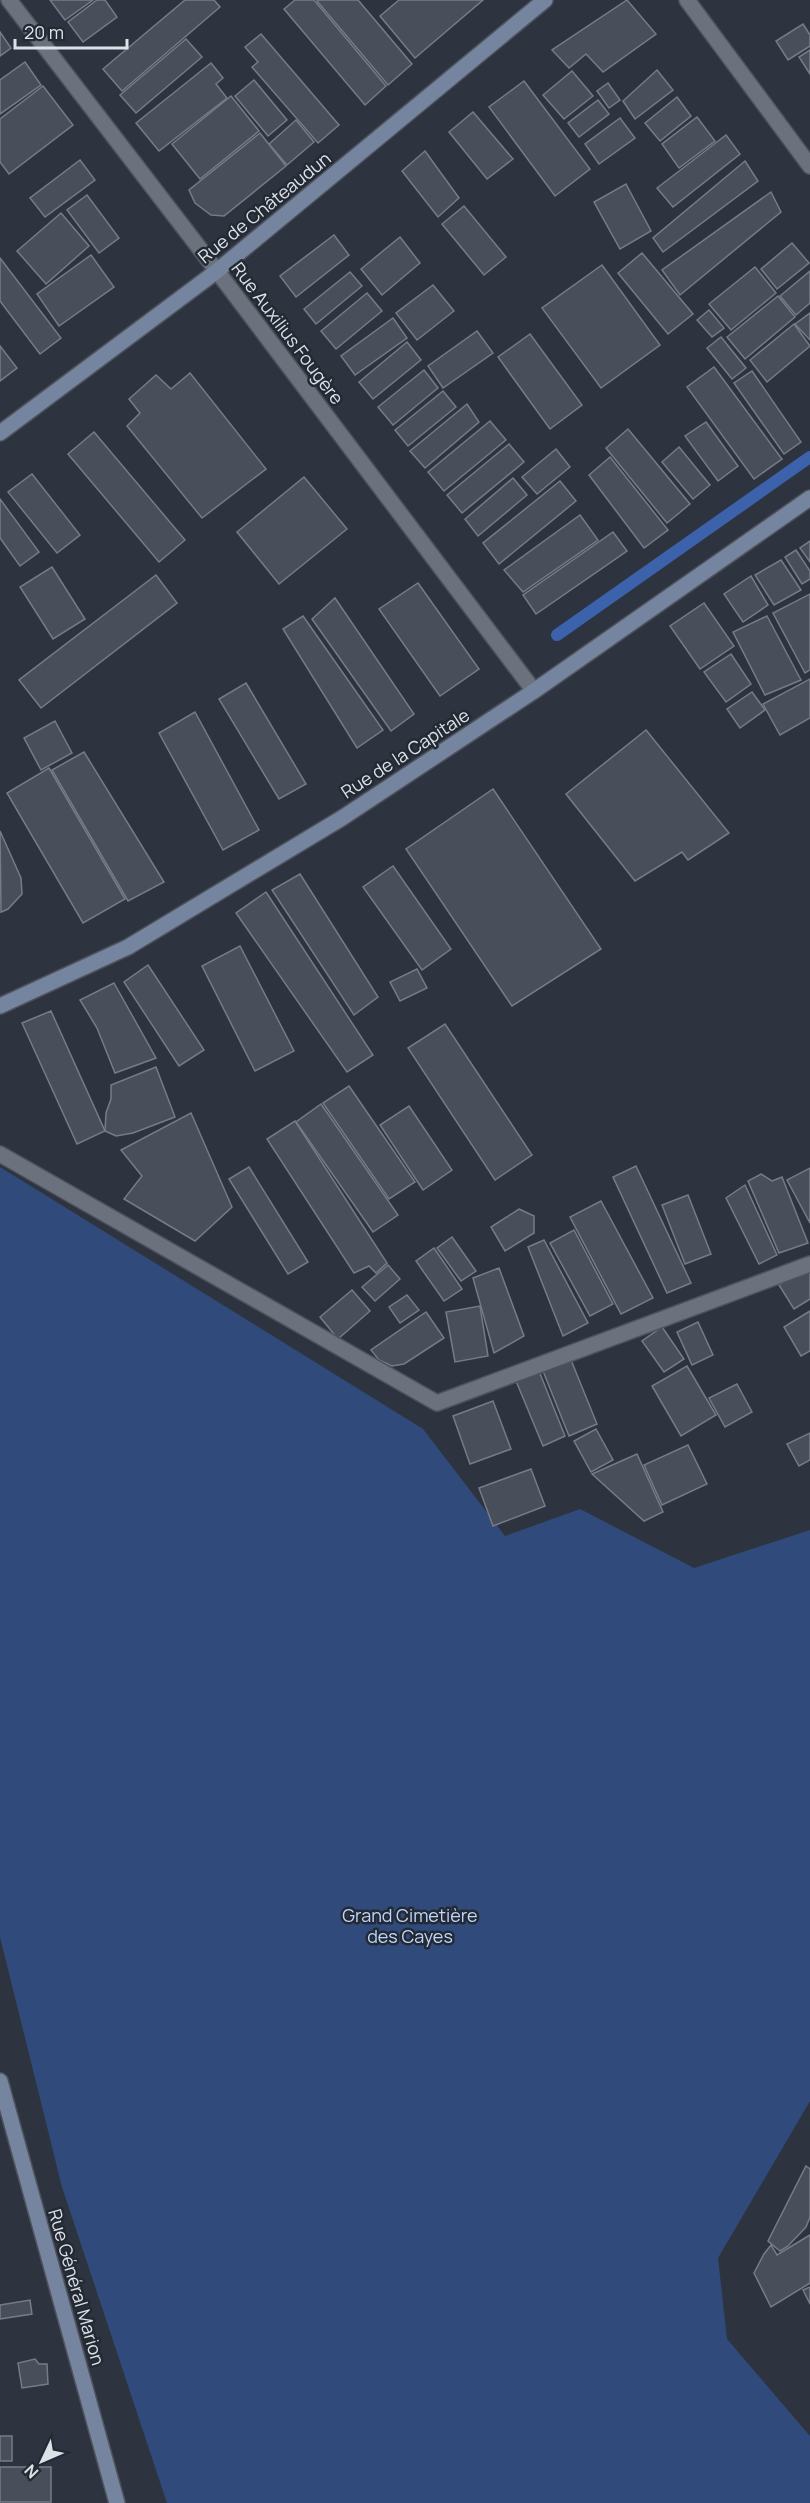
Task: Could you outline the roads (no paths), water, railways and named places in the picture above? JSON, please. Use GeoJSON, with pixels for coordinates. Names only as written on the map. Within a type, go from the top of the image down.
{"type":"FeatureCollection","features":[{"type":"Feature","properties":{"kind":"street","name":"Rue Auxilius Fougère"},"geometry":{"type":"LineString","coordinates":[[9,0],[534,691]]}},
{"type":"Feature","properties":{"kind":"street","name":"Rue de Châteaudun"},"geometry":{"type":"LineString","coordinates":[[0,433],[217,271],[544,0]]}},
{"type":"Feature","properties":{"kind":"street"},"geometry":{"type":"LineString","coordinates":[[687,0],[810,166]]}},
{"type":"Feature","properties":{"kind":"street","name":"Rue de la Capitale"},"geometry":{"type":"LineString","coordinates":[[0,1006],[128,947],[342,818],[534,691],[810,498]]}},
{"type":"Feature","properties":{"kind":"street"},"geometry":{"type":"LineString","coordinates":[[0,1154],[437,1403],[810,1264]]}},
{"type":"Feature","properties":{"kind":"street","name":"Rue Général Marion"},"geometry":{"type":"LineString","coordinates":[[0,2080],[117,2503]]}},
{"type":"Feature","properties":{"kind":"waterway"},"geometry":{"type":"LineString","coordinates":[[557,635],[810,457]]}},
{"type":"Feature","properties":{"kind":"park label","name":"Grand Cimetière des Cayes"},"geometry":{"type":"Point","coordinates":[410,1925]}}]}
